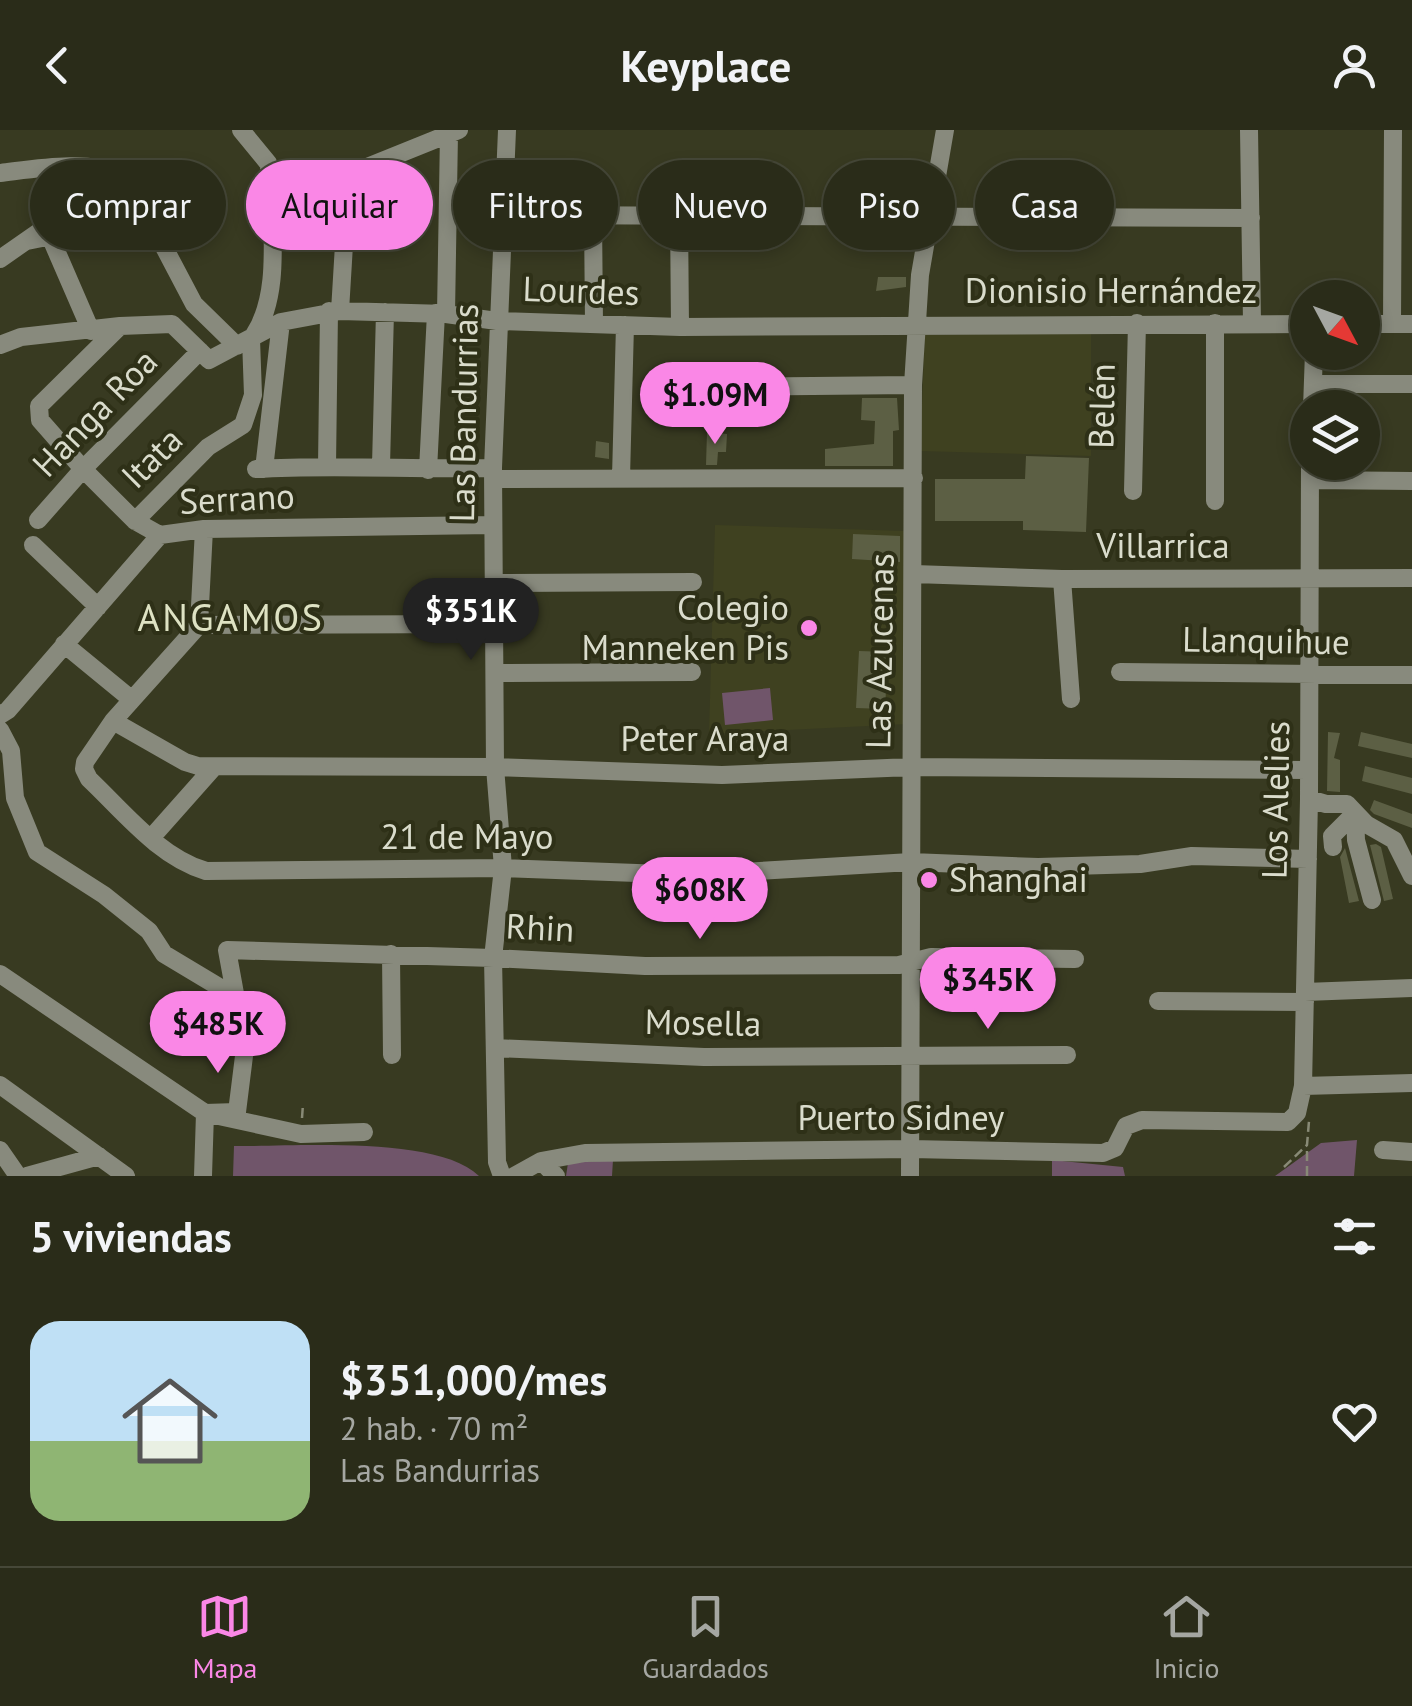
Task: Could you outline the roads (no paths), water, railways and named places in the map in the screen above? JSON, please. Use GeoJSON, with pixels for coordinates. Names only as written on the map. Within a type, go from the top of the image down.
{"type":"FeatureCollection","features":[{"type":"Feature","properties":{"kind":"street"},"geometry":{"type":"LineString","coordinates":[[0,345],[22,337],[172,324],[209,360],[244,342],[266,317],[272,178],[268,163],[240,130]]}},
{"type":"Feature","properties":{"kind":"street","name":"Las Bandurrias"},"geometry":{"type":"LineString","coordinates":[[506,160],[507,130]]}},
{"type":"Feature","properties":{"kind":"street","name":"Las Azucenas"},"geometry":{"type":"LineString","coordinates":[[940,160],[945,130]]}},
{"type":"Feature","properties":{"kind":"street"},"geometry":{"type":"LineString","coordinates":[[1249,130],[1252,322]]}},
{"type":"Feature","properties":{"kind":"street"},"geometry":{"type":"LineString","coordinates":[[1392,324],[1393,130]]}},
{"type":"Feature","properties":{"kind":"street"},"geometry":{"type":"LineString","coordinates":[[327,466],[334,311],[347,194],[352,180],[362,169],[454,131],[428,470]]}},
{"type":"Feature","properties":{"kind":"street"},"geometry":{"type":"LineString","coordinates":[[0,173],[30,169]]}},
{"type":"Feature","properties":{"kind":"street"},"geometry":{"type":"LineString","coordinates":[[955,216],[1250,218]]}},
{"type":"Feature","properties":{"kind":"street"},"geometry":{"type":"LineString","coordinates":[[24,242],[47,237],[52,241],[91,331]]}},
{"type":"Feature","properties":{"kind":"street"},"geometry":{"type":"LineString","coordinates":[[2,253],[30,238]]}},
{"type":"Feature","properties":{"kind":"street"},"geometry":{"type":"LineString","coordinates":[[166,250],[194,304],[244,342]]}},
{"type":"Feature","properties":{"kind":"street","name":"Las Bandurrias"},"geometry":{"type":"LineString","coordinates":[[502,250],[497,321],[493,624],[494,767],[503,868],[493,958],[497,1162],[502,1176]]}},
{"type":"Feature","properties":{"kind":"street"},"geometry":{"type":"LineString","coordinates":[[593,250],[594,324]]}},
{"type":"Feature","properties":{"kind":"street"},"geometry":{"type":"LineString","coordinates":[[680,250],[680,327]]}},
{"type":"Feature","properties":{"kind":"street","name":"Las Azucenas"},"geometry":{"type":"LineString","coordinates":[[910,1176],[912,384],[925,250]]}},
{"type":"Feature","properties":{"kind":"street","name":"Lourdes"},"geometry":{"type":"LineString","coordinates":[[244,342],[281,322],[334,311],[680,327],[915,324]]}},
{"type":"Feature","properties":{"kind":"street"},"geometry":{"type":"LineString","coordinates":[[381,466],[385,312]]}},
{"type":"Feature","properties":{"kind":"street"},"geometry":{"type":"LineString","coordinates":[[281,322],[260,469],[381,466],[621,477],[914,478]]}},
{"type":"Feature","properties":{"kind":"street","name":"Belén"},"geometry":{"type":"LineString","coordinates":[[1133,491],[1136,323]]}},
{"type":"Feature","properties":{"kind":"street"},"geometry":{"type":"LineString","coordinates":[[1215,323],[1216,501]]}},
{"type":"Feature","properties":{"kind":"street","name":"Dionisio Hernández"},"geometry":{"type":"LineString","coordinates":[[915,324],[1290,323]]}},
{"type":"Feature","properties":{"kind":"street"},"geometry":{"type":"LineString","coordinates":[[1380,324],[1412,324]]}},
{"type":"Feature","properties":{"kind":"street"},"geometry":{"type":"LineString","coordinates":[[621,477],[625,325]]}},
{"type":"Feature","properties":{"kind":"street","name":"Serrano"},"geometry":{"type":"LineString","coordinates":[[120,326],[39,406],[40,420],[135,521],[160,536],[204,529],[493,525]]}},
{"type":"Feature","properties":{"kind":"street","name":"Itata"},"geometry":{"type":"LineString","coordinates":[[135,521],[208,447],[243,425],[253,394],[244,342]]}},
{"type":"Feature","properties":{"kind":"street","name":"Hanga Roa"},"geometry":{"type":"LineString","coordinates":[[38,520],[82,469],[200,352]]}},
{"type":"Feature","properties":{"kind":"street"},"geometry":{"type":"LineString","coordinates":[[1313,370],[1313,390]]}},
{"type":"Feature","properties":{"kind":"street"},"geometry":{"type":"LineString","coordinates":[[714,387],[912,384]]}},
{"type":"Feature","properties":{"kind":"street"},"geometry":{"type":"LineString","coordinates":[[1313,384],[1412,384]]}},
{"type":"Feature","properties":{"kind":"street"},"geometry":{"type":"LineString","coordinates":[[1380,478],[1412,481]]}},
{"type":"Feature","properties":{"kind":"street","name":"Los Alelies"},"geometry":{"type":"LineString","coordinates":[[1303,1086],[1310,799],[1310,480]]}},
{"type":"Feature","properties":{"kind":"street"},"geometry":{"type":"LineString","coordinates":[[114,720],[199,625],[204,529]]}},
{"type":"Feature","properties":{"kind":"street"},"geometry":{"type":"LineString","coordinates":[[0,715],[160,536]]}},
{"type":"Feature","properties":{"kind":"street"},"geometry":{"type":"LineString","coordinates":[[33,545],[98,607]]}},
{"type":"Feature","properties":{"kind":"street","name":"Villarrica"},"geometry":{"type":"LineString","coordinates":[[914,574],[1062,579],[1412,578]]}},
{"type":"Feature","properties":{"kind":"street"},"geometry":{"type":"LineString","coordinates":[[1062,579],[1072,699]]}},
{"type":"Feature","properties":{"kind":"street"},"geometry":{"type":"LineString","coordinates":[[493,583],[693,582]]}},
{"type":"Feature","properties":{"kind":"street"},"geometry":{"type":"LineString","coordinates":[[199,625],[493,624]]}},
{"type":"Feature","properties":{"kind":"street"},"geometry":{"type":"LineString","coordinates":[[64,644],[132,699]]}},
{"type":"Feature","properties":{"kind":"street"},"geometry":{"type":"LineString","coordinates":[[495,673],[692,672]]}},
{"type":"Feature","properties":{"kind":"street","name":"Llanquihue"},"geometry":{"type":"LineString","coordinates":[[1120,672],[1412,675]]}},
{"type":"Feature","properties":{"kind":"street","name":"Peter Araya"},"geometry":{"type":"LineString","coordinates":[[114,720],[185,762],[214,767],[494,767],[722,776],[910,768],[1308,770]]}},
{"type":"Feature","properties":{"kind":"street","name":"21 de Mayo"},"geometry":{"type":"LineString","coordinates":[[114,720],[85,762],[89,778],[183,864],[206,871],[503,868],[691,875],[912,862],[1038,867],[1140,864],[1192,856],[1308,859]]}},
{"type":"Feature","properties":{"kind":"street"},"geometry":{"type":"LineString","coordinates":[[0,730],[10,751],[16,798],[37,852],[104,895],[149,930],[164,954],[234,996],[246,1048],[237,1112],[205,1113]]}},
{"type":"Feature","properties":{"kind":"street"},"geometry":{"type":"LineString","coordinates":[[151,838],[214,767]]}},
{"type":"Feature","properties":{"kind":"street"},"geometry":{"type":"LineString","coordinates":[[1310,799],[1347,804],[1366,824],[1394,840],[1412,873]]}},
{"type":"Feature","properties":{"kind":"street"},"geometry":{"type":"LineString","coordinates":[[1333,847],[1332,836],[1355,812]]}},
{"type":"Feature","properties":{"kind":"street"},"geometry":{"type":"LineString","coordinates":[[1355,812],[1356,840],[1372,900]]}},
{"type":"Feature","properties":{"kind":"street","name":"Rhin"},"geometry":{"type":"LineString","coordinates":[[234,996],[226,950],[645,966],[911,963],[930,958],[1075,959]]}},
{"type":"Feature","properties":{"kind":"street"},"geometry":{"type":"LineString","coordinates":[[391,954],[392,1055]]}},
{"type":"Feature","properties":{"kind":"street"},"geometry":{"type":"LineString","coordinates":[[0,974],[205,1113],[301,1134],[364,1132]]}},
{"type":"Feature","properties":{"kind":"street"},"geometry":{"type":"LineString","coordinates":[[1158,1001],[1305,997],[1412,988]]}},
{"type":"Feature","properties":{"kind":"street","name":"Mosella"},"geometry":{"type":"LineString","coordinates":[[495,1048],[704,1057],[1067,1055]]}},
{"type":"Feature","properties":{"kind":"street"},"geometry":{"type":"LineString","coordinates":[[1303,1086],[1412,1084]]}},
{"type":"Feature","properties":{"kind":"street"},"geometry":{"type":"LineString","coordinates":[[0,1085],[126,1176]]}},
{"type":"Feature","properties":{"kind":"street","name":"Puerto Sidney"},"geometry":{"type":"LineString","coordinates":[[514,1176],[541,1161],[585,1152],[910,1148],[1104,1153],[1115,1148],[1126,1126],[1142,1120],[1288,1122],[1297,1113],[1303,1086]]}},
{"type":"Feature","properties":{"kind":"street"},"geometry":{"type":"LineString","coordinates":[[203,1176],[205,1113]]}},
{"type":"Feature","properties":{"kind":"street"},"geometry":{"type":"LineString","coordinates":[[0,1150],[18,1176]]}},
{"type":"Feature","properties":{"kind":"street"},"geometry":{"type":"LineString","coordinates":[[1383,1150],[1412,1152]]}},
{"type":"Feature","properties":{"kind":"street"},"geometry":{"type":"LineString","coordinates":[[27,1176],[99,1156]]}},
{"type":"Feature","properties":{"kind":"street"},"geometry":{"type":"LineString","coordinates":[[541,1161],[556,1176]]}},
{"type":"Feature","properties":{"kind":"place","name":"Colegio Manneken Pis"},"geometry":{"type":"Point","coordinates":[809,628]}},
{"type":"Feature","properties":{"kind":"place","name":"Shanghai"},"geometry":{"type":"Point","coordinates":[929,880]}},
{"type":"Feature","properties":{"kind":"district","name":"ANGAMOS"},"geometry":{"type":"Point","coordinates":[231,618]}}]}
